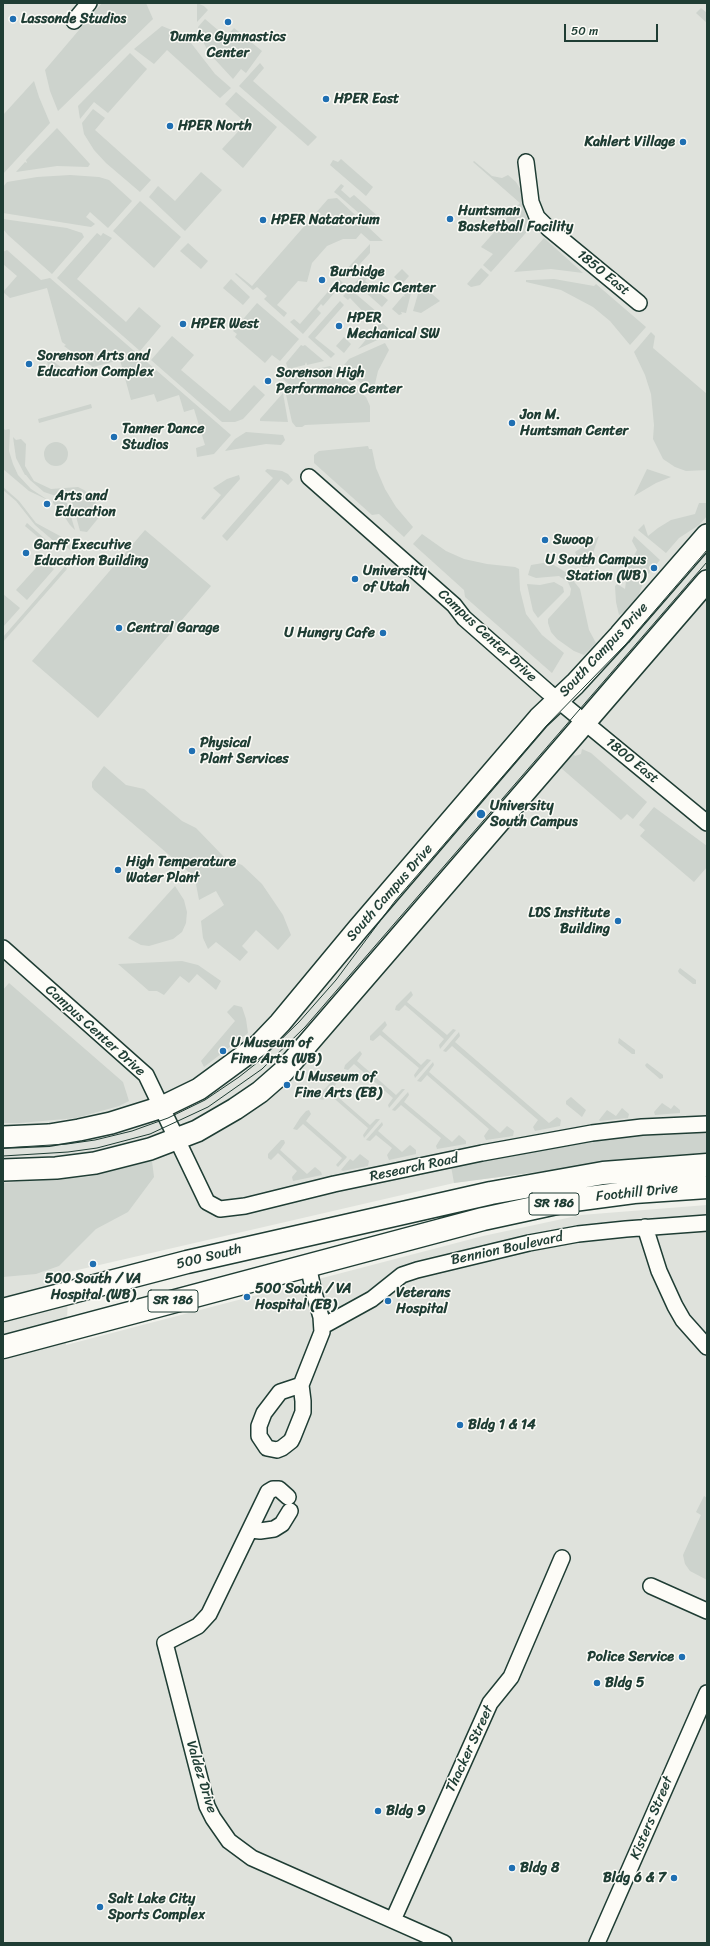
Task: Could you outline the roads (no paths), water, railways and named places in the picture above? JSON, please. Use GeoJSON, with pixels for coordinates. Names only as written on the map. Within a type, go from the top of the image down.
{"type":"FeatureCollection","features":[{"type":"Feature","properties":{"kind":"main road","name":"Foothill Drive"},"geometry":{"type":"LineString","coordinates":[[415,1210],[491,1193],[588,1176],[649,1168],[707,1165]]}},
{"type":"Feature","properties":{"kind":"main road","name":"Foothill Drive"},"geometry":{"type":"LineString","coordinates":[[308,1265],[483,1219],[566,1202],[634,1192],[707,1187]]}},
{"type":"Feature","properties":{"kind":"main road","name":"500 South"},"geometry":{"type":"LineString","coordinates":[[3,1310],[187,1262],[415,1210]]}},
{"type":"Feature","properties":{"kind":"main road"},"geometry":{"type":"LineString","coordinates":[[308,1265],[315,1232]]}},
{"type":"Feature","properties":{"kind":"main road","name":"SR 186"},"geometry":{"type":"LineString","coordinates":[[3,1347],[308,1265]]}},
{"type":"Feature","properties":{"kind":"street"},"geometry":{"type":"LineString","coordinates":[[74,21],[89,3]]}},
{"type":"Feature","properties":{"kind":"street","name":"1850 East"},"geometry":{"type":"LineString","coordinates":[[526,162],[532,202],[537,217],[548,228],[639,303]]}},
{"type":"Feature","properties":{"kind":"street","name":"Campus Center Drive"},"geometry":{"type":"LineString","coordinates":[[309,477],[454,605],[464,618],[558,700]]}},
{"type":"Feature","properties":{"kind":"street","name":"South Campus Drive"},"geometry":{"type":"LineString","coordinates":[[3,1137],[48,1135],[80,1130],[111,1124],[162,1107],[199,1089],[259,1045],[280,1023],[358,929],[539,718],[620,635],[707,535]]}},
{"type":"Feature","properties":{"kind":"street"},"geometry":{"type":"LineString","coordinates":[[3,1170],[56,1168],[96,1163],[124,1156],[174,1133],[197,1131],[235,1109],[260,1092],[284,1070],[707,581]]}},
{"type":"Feature","properties":{"kind":"street","name":"1800 East"},"geometry":{"type":"LineString","coordinates":[[558,700],[707,823]]}},
{"type":"Feature","properties":{"kind":"street","name":"Campus Center Drive"},"geometry":{"type":"LineString","coordinates":[[3,948],[142,1071],[150,1081],[174,1133]]}},
{"type":"Feature","properties":{"kind":"street","name":"Research Road"},"geometry":{"type":"LineString","coordinates":[[174,1133],[207,1202],[220,1209],[245,1206],[334,1184],[482,1153],[592,1133],[642,1127],[707,1124]]}},
{"type":"Feature","properties":{"kind":"street","name":"Bennion Boulevard"},"geometry":{"type":"LineString","coordinates":[[323,1326],[372,1299],[402,1275],[416,1270],[529,1243],[578,1234],[645,1227],[707,1223]]}},
{"type":"Feature","properties":{"kind":"street"},"geometry":{"type":"LineString","coordinates":[[645,1227],[659,1271],[675,1306],[683,1320],[707,1347]]}},
{"type":"Feature","properties":{"kind":"street"},"geometry":{"type":"LineString","coordinates":[[301,1385],[314,1356],[323,1326],[308,1265]]}},
{"type":"Feature","properties":{"kind":"street","name":"Valdez Drive"},"geometry":{"type":"LineString","coordinates":[[251,1530],[260,1531],[274,1529],[282,1524],[289,1504],[279,1489],[273,1489],[268,1492],[251,1530],[209,1614],[198,1626],[165,1643],[208,1806],[213,1818],[230,1841],[252,1858],[444,1943]]}},
{"type":"Feature","properties":{"kind":"street","name":"Thacker Street"},"geometry":{"type":"LineString","coordinates":[[393,1920],[490,1704],[511,1677],[562,1558]]}},
{"type":"Feature","properties":{"kind":"street"},"geometry":{"type":"LineString","coordinates":[[651,1586],[707,1612]]}},
{"type":"Feature","properties":{"kind":"street","name":"Kisters Street"},"geometry":{"type":"LineString","coordinates":[[597,1943],[707,1693]]}},
{"type":"Feature","properties":{"kind":"tram line"},"geometry":{"type":"LineString","coordinates":[[3,1148],[67,1144],[95,1140],[132,1131],[168,1118],[205,1100],[258,1062],[299,1022],[336,980],[395,901],[547,725],[626,644],[707,550]]}},
{"type":"Feature","properties":{"kind":"tram line"},"geometry":{"type":"LineString","coordinates":[[3,1156],[68,1152],[97,1148],[150,1134],[208,1107],[262,1069],[305,1027],[707,562]]}},
{"type":"Feature","properties":{"kind":"place","name":"Lassonde Studios"},"geometry":{"type":"Point","coordinates":[13,19]}},
{"type":"Feature","properties":{"kind":"place","name":"Dumke Gymnastics Center"},"geometry":{"type":"Point","coordinates":[228,22]}},
{"type":"Feature","properties":{"kind":"place","name":"HPER East"},"geometry":{"type":"Point","coordinates":[326,99]}},
{"type":"Feature","properties":{"kind":"place","name":"HPER North"},"geometry":{"type":"Point","coordinates":[170,126]}},
{"type":"Feature","properties":{"kind":"place","name":"Kahlert Village"},"geometry":{"type":"Point","coordinates":[683,142]}},
{"type":"Feature","properties":{"kind":"place","name":"Huntsman Basketball Facility"},"geometry":{"type":"Point","coordinates":[450,219]}},
{"type":"Feature","properties":{"kind":"place","name":"HPER Natatorium"},"geometry":{"type":"Point","coordinates":[263,220]}},
{"type":"Feature","properties":{"kind":"place","name":"Burbidge Academic Center"},"geometry":{"type":"Point","coordinates":[322,280]}},
{"type":"Feature","properties":{"kind":"place","name":"HPER West"},"geometry":{"type":"Point","coordinates":[183,324]}},
{"type":"Feature","properties":{"kind":"place","name":"HPER Mechanical SW"},"geometry":{"type":"Point","coordinates":[339,326]}},
{"type":"Feature","properties":{"kind":"place","name":"Sorenson Arts and Education Complex"},"geometry":{"type":"Point","coordinates":[29,364]}},
{"type":"Feature","properties":{"kind":"place","name":"Sorenson High Performance Center"},"geometry":{"type":"Point","coordinates":[268,381]}},
{"type":"Feature","properties":{"kind":"place","name":"Jon M. Huntsman Center"},"geometry":{"type":"Point","coordinates":[512,423]}},
{"type":"Feature","properties":{"kind":"place","name":"Tanner Dance Studios"},"geometry":{"type":"Point","coordinates":[114,437]}},
{"type":"Feature","properties":{"kind":"place","name":"Arts and Education"},"geometry":{"type":"Point","coordinates":[47,504]}},
{"type":"Feature","properties":{"kind":"place","name":"Swoop"},"geometry":{"type":"Point","coordinates":[545,540]}},
{"type":"Feature","properties":{"kind":"place","name":"Garff Executive Education Building"},"geometry":{"type":"Point","coordinates":[26,553]}},
{"type":"Feature","properties":{"kind":"place","name":"U South Campus Station (WB)"},"geometry":{"type":"Point","coordinates":[654,568]}},
{"type":"Feature","properties":{"kind":"place","name":"University of Utah"},"geometry":{"type":"Point","coordinates":[355,579]}},
{"type":"Feature","properties":{"kind":"place","name":"Central Garage"},"geometry":{"type":"Point","coordinates":[119,628]}},
{"type":"Feature","properties":{"kind":"place","name":"U Hungry Cafe"},"geometry":{"type":"Point","coordinates":[383,633]}},
{"type":"Feature","properties":{"kind":"place","name":"Physical Plant Services"},"geometry":{"type":"Point","coordinates":[192,751]}},
{"type":"Feature","properties":{"kind":"place","name":"University South Campus"},"geometry":{"type":"Point","coordinates":[481,814]}},
{"type":"Feature","properties":{"kind":"place","name":"High Temperature Water Plant"},"geometry":{"type":"Point","coordinates":[118,870]}},
{"type":"Feature","properties":{"kind":"place","name":"LDS Institute Building"},"geometry":{"type":"Point","coordinates":[618,921]}},
{"type":"Feature","properties":{"kind":"place","name":"U Museum of Fine Arts (WB)"},"geometry":{"type":"Point","coordinates":[223,1051]}},
{"type":"Feature","properties":{"kind":"place","name":"U Museum of Fine Arts (EB)"},"geometry":{"type":"Point","coordinates":[287,1085]}},
{"type":"Feature","properties":{"kind":"place","name":"500 South / VA Hospital (WB)"},"geometry":{"type":"Point","coordinates":[93,1264]}},
{"type":"Feature","properties":{"kind":"place","name":"500 South / VA Hospital (EB)"},"geometry":{"type":"Point","coordinates":[247,1297]}},
{"type":"Feature","properties":{"kind":"place","name":"Veterans Hospital"},"geometry":{"type":"Point","coordinates":[388,1301]}},
{"type":"Feature","properties":{"kind":"place","name":"Bldg 1 & 14"},"geometry":{"type":"Point","coordinates":[460,1425]}},
{"type":"Feature","properties":{"kind":"place","name":"Police Service"},"geometry":{"type":"Point","coordinates":[682,1657]}},
{"type":"Feature","properties":{"kind":"place","name":"Bldg 5"},"geometry":{"type":"Point","coordinates":[597,1683]}},
{"type":"Feature","properties":{"kind":"place","name":"Bldg 9"},"geometry":{"type":"Point","coordinates":[378,1811]}},
{"type":"Feature","properties":{"kind":"place","name":"Bldg 8"},"geometry":{"type":"Point","coordinates":[512,1868]}},
{"type":"Feature","properties":{"kind":"place","name":"Bldg 6 & 7"},"geometry":{"type":"Point","coordinates":[674,1878]}},
{"type":"Feature","properties":{"kind":"place","name":"Salt Lake City Sports Complex"},"geometry":{"type":"Point","coordinates":[100,1907]}}]}
